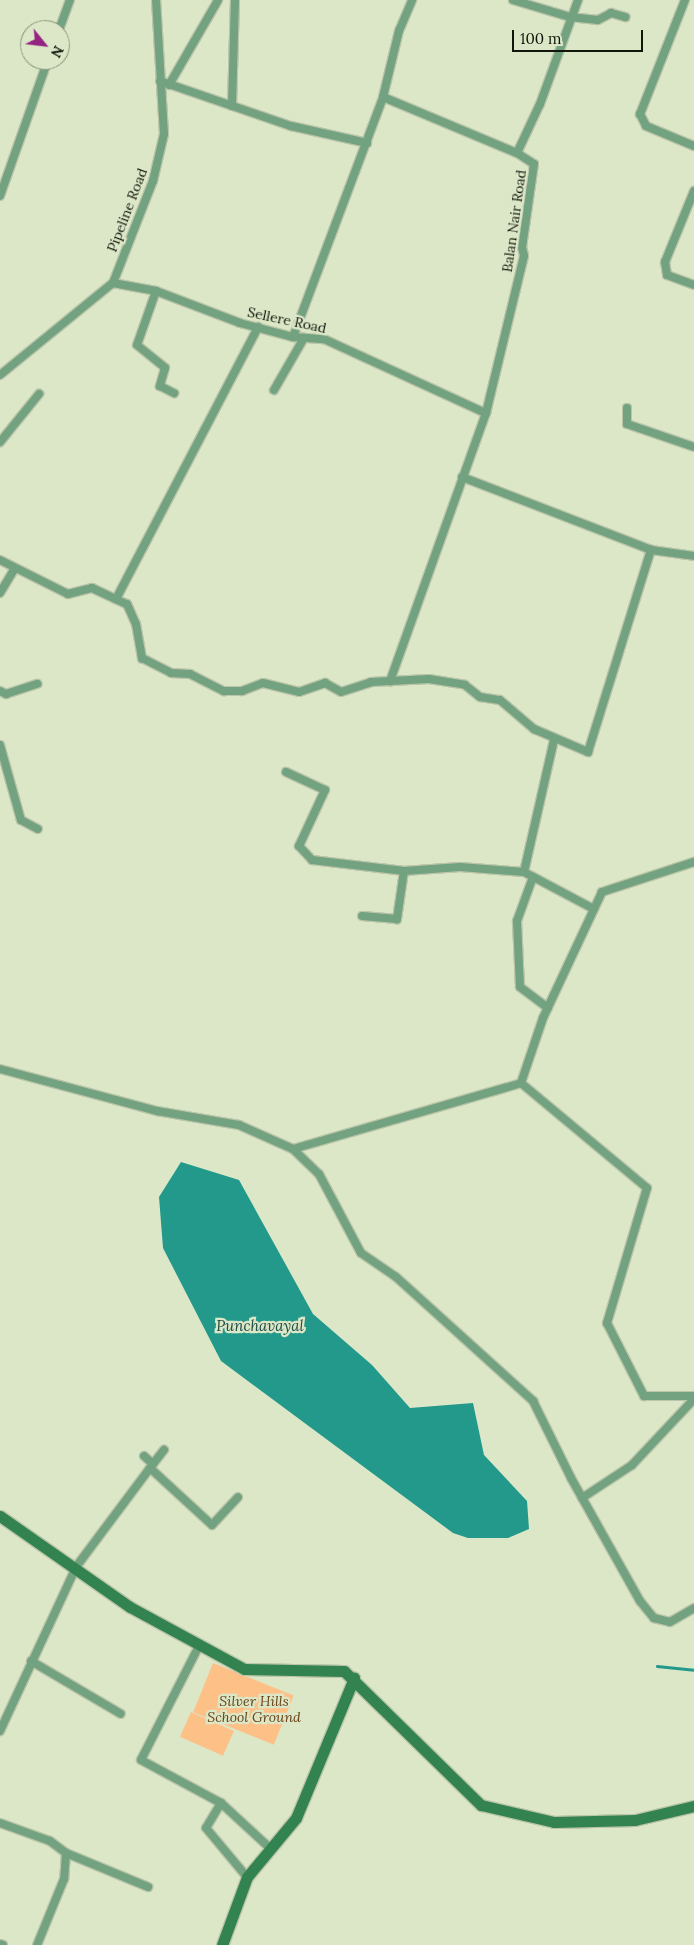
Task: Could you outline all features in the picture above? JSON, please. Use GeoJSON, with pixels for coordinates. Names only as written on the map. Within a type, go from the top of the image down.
{"type":"FeatureCollection","features":[{"type":"Feature","properties":{"kind":"main road"},"geometry":{"type":"LineString","coordinates":[[0,1516],[76,1567],[130,1607],[244,1669],[344,1671],[354,1678],[481,1805],[554,1822],[635,1820],[694,1806]]}},
{"type":"Feature","properties":{"kind":"main road"},"geometry":{"type":"LineString","coordinates":[[222,1945],[247,1877],[272,1850],[296,1818],[354,1678]]}},
{"type":"Feature","properties":{"kind":"street"},"geometry":{"type":"LineString","coordinates":[[63,20],[70,0]]}},
{"type":"Feature","properties":{"kind":"street","name":"Pipeline Road"},"geometry":{"type":"LineString","coordinates":[[113,283],[160,157],[164,134],[156,0]]}},
{"type":"Feature","properties":{"kind":"street"},"geometry":{"type":"LineString","coordinates":[[169,86],[218,0]]}},
{"type":"Feature","properties":{"kind":"street"},"geometry":{"type":"LineString","coordinates":[[232,106],[234,0]]}},
{"type":"Feature","properties":{"kind":"street"},"geometry":{"type":"LineString","coordinates":[[293,337],[367,143],[383,97],[399,31],[412,0]]}},
{"type":"Feature","properties":{"kind":"street"},"geometry":{"type":"LineString","coordinates":[[513,0],[572,17],[598,20],[611,12],[625,17]]}},
{"type":"Feature","properties":{"kind":"street"},"geometry":{"type":"LineString","coordinates":[[517,154],[540,104],[578,0]]}},
{"type":"Feature","properties":{"kind":"street"},"geometry":{"type":"LineString","coordinates":[[685,0],[640,114],[646,126],[694,146]]}},
{"type":"Feature","properties":{"kind":"street"},"geometry":{"type":"LineString","coordinates":[[0,196],[44,70]]}},
{"type":"Feature","properties":{"kind":"street"},"geometry":{"type":"LineString","coordinates":[[160,81],[169,86],[291,126],[367,143]]}},
{"type":"Feature","properties":{"kind":"street","name":"Balan Nair Road"},"geometry":{"type":"LineString","coordinates":[[383,97],[517,154],[534,164],[522,247],[524,256],[486,412]]}},
{"type":"Feature","properties":{"kind":"street"},"geometry":{"type":"LineString","coordinates":[[694,191],[665,262],[668,275],[694,285]]}},
{"type":"Feature","properties":{"kind":"street"},"geometry":{"type":"LineString","coordinates":[[0,375],[113,283]]}},
{"type":"Feature","properties":{"kind":"street","name":"Sellere Road"},"geometry":{"type":"LineString","coordinates":[[113,283],[156,291],[258,327],[293,337],[324,339],[450,398],[486,412]]}},
{"type":"Feature","properties":{"kind":"street"},"geometry":{"type":"LineString","coordinates":[[156,291],[137,345],[166,368],[160,386],[174,393]]}},
{"type":"Feature","properties":{"kind":"street"},"geometry":{"type":"LineString","coordinates":[[116,599],[258,327]]}},
{"type":"Feature","properties":{"kind":"street"},"geometry":{"type":"LineString","coordinates":[[274,390],[304,338]]}},
{"type":"Feature","properties":{"kind":"street"},"geometry":{"type":"LineString","coordinates":[[0,442],[39,394]]}},
{"type":"Feature","properties":{"kind":"street"},"geometry":{"type":"LineString","coordinates":[[627,408],[627,424],[694,447]]}},
{"type":"Feature","properties":{"kind":"street"},"geometry":{"type":"LineString","coordinates":[[390,681],[486,412]]}},
{"type":"Feature","properties":{"kind":"street"},"geometry":{"type":"LineString","coordinates":[[462,477],[651,550],[694,556]]}},
{"type":"Feature","properties":{"kind":"street"},"geometry":{"type":"LineString","coordinates":[[0,560],[68,594],[92,588],[127,604],[136,624],[142,658],[171,673],[190,674],[224,691],[242,691],[263,683],[299,692],[326,683],[341,692],[371,682],[429,678],[465,685],[480,697],[500,700],[534,728],[554,740],[588,752],[651,550]]}},
{"type":"Feature","properties":{"kind":"street"},"geometry":{"type":"LineString","coordinates":[[0,593],[15,568]]}},
{"type":"Feature","properties":{"kind":"street"},"geometry":{"type":"LineString","coordinates":[[0,691],[6,694],[37,684]]}},
{"type":"Feature","properties":{"kind":"street"},"geometry":{"type":"LineString","coordinates":[[524,872],[554,740]]}},
{"type":"Feature","properties":{"kind":"street"},"geometry":{"type":"LineString","coordinates":[[0,745],[21,820],[38,829]]}},
{"type":"Feature","properties":{"kind":"street"},"geometry":{"type":"LineString","coordinates":[[286,772],[325,790],[299,846],[312,860],[404,872],[460,868],[524,872],[594,909]]}},
{"type":"Feature","properties":{"kind":"street"},"geometry":{"type":"LineString","coordinates":[[521,1083],[548,1008],[602,892],[694,862]]}},
{"type":"Feature","properties":{"kind":"street"},"geometry":{"type":"LineString","coordinates":[[362,916],[396,919],[404,872]]}},
{"type":"Feature","properties":{"kind":"street"},"geometry":{"type":"LineString","coordinates":[[533,876],[517,922],[520,987],[548,1008]]}},
{"type":"Feature","properties":{"kind":"street"},"geometry":{"type":"LineString","coordinates":[[0,1069],[157,1111],[239,1126],[293,1149],[320,1174],[361,1253],[396,1277],[533,1401],[582,1498],[640,1601],[654,1618],[670,1622],[694,1608]]}},
{"type":"Feature","properties":{"kind":"street"},"geometry":{"type":"LineString","coordinates":[[293,1149],[521,1083]]}},
{"type":"Feature","properties":{"kind":"street"},"geometry":{"type":"LineString","coordinates":[[521,1083],[648,1188],[607,1323],[644,1396],[694,1397]]}},
{"type":"Feature","properties":{"kind":"street"},"geometry":{"type":"LineString","coordinates":[[582,1498],[632,1465],[694,1397]]}},
{"type":"Feature","properties":{"kind":"street"},"geometry":{"type":"LineString","coordinates":[[0,1731],[76,1567],[164,1450]]}},
{"type":"Feature","properties":{"kind":"street"},"geometry":{"type":"LineString","coordinates":[[144,1456],[151,1466],[212,1525],[238,1497]]}},
{"type":"Feature","properties":{"kind":"street"},"geometry":{"type":"LineString","coordinates":[[200,1644],[141,1760],[221,1803],[272,1850]]}},
{"type":"Feature","properties":{"kind":"street"},"geometry":{"type":"LineString","coordinates":[[31,1661],[121,1714]]}},
{"type":"Feature","properties":{"kind":"street"},"geometry":{"type":"LineString","coordinates":[[221,1803],[206,1828],[247,1877]]}},
{"type":"Feature","properties":{"kind":"street"},"geometry":{"type":"LineString","coordinates":[[0,1823],[50,1841],[66,1853],[148,1887]]}},
{"type":"Feature","properties":{"kind":"street"},"geometry":{"type":"LineString","coordinates":[[37,1945],[64,1879],[66,1853]]}},
{"type":"Feature","properties":{"kind":"green space","name":"Silver Hills School Ground"},"geometry":{"type":"Polygon","coordinates":[[[213,1663],[294,1696],[274,1745],[193,1712],[213,1663]]]}},
{"type":"Feature","properties":{"kind":"green space"},"geometry":{"type":"Polygon","coordinates":[[[191,1712],[234,1731],[223,1756],[180,1737],[191,1712]]]}},
{"type":"Feature","properties":{"kind":"water","name":"Punchavayal"},"geometry":{"type":"Polygon","coordinates":[[[181,1162],[239,1180],[313,1314],[372,1365],[410,1408],[473,1403],[484,1455],[527,1501],[529,1529],[508,1538],[468,1538],[453,1533],[221,1361],[163,1248],[159,1197],[181,1162]]]}},
{"type":"Feature","properties":{"kind":"waterway"},"geometry":{"type":"LineString","coordinates":[[657,1666],[694,1670]]}}]}
